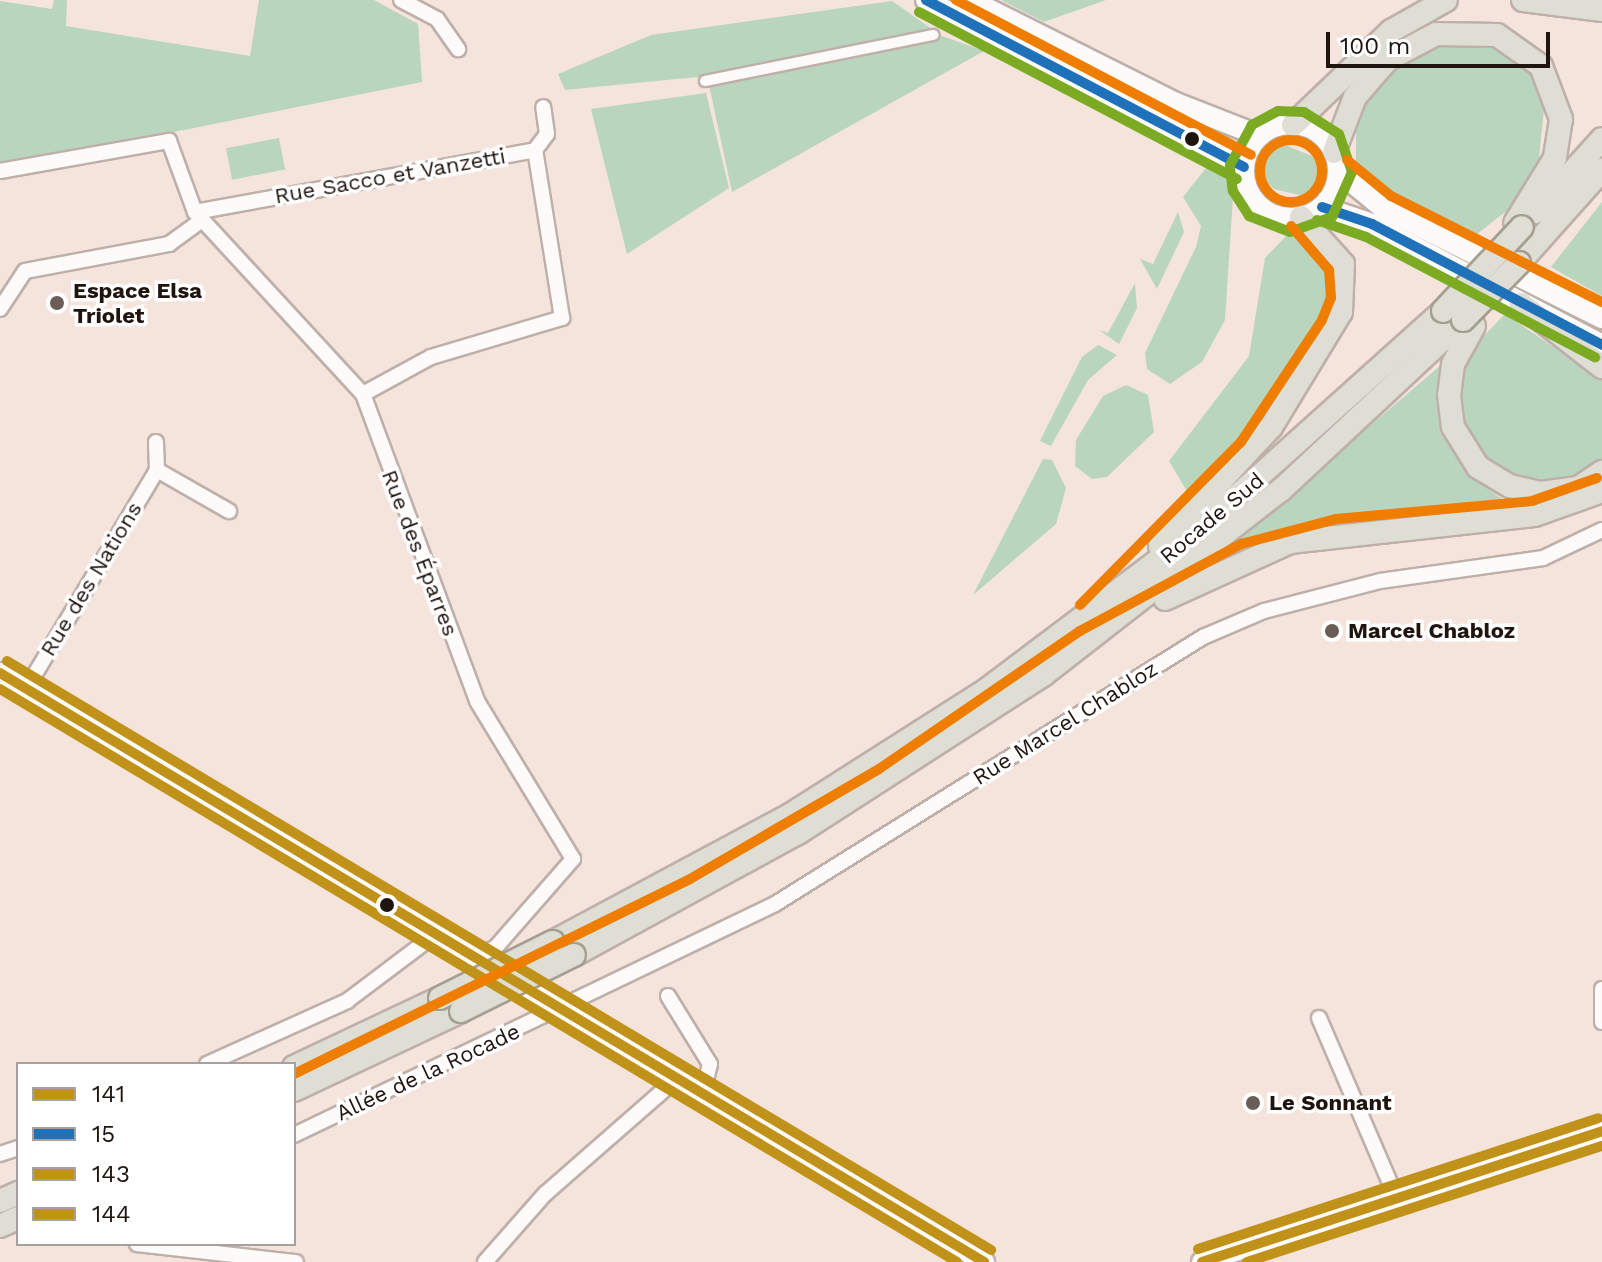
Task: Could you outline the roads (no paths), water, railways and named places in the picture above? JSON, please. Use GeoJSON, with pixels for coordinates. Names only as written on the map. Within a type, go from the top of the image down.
{"type":"FeatureCollection","features":[{"type":"Feature","properties":{"kind":"highway"},"geometry":{"type":"LineString","coordinates":[[1293,125],[1391,31],[1446,0]]}},
{"type":"Feature","properties":{"kind":"highway"},"geometry":{"type":"LineString","coordinates":[[1523,0],[1602,10]]}},
{"type":"Feature","properties":{"kind":"highway"},"geometry":{"type":"LineString","coordinates":[[1336,162],[1355,97],[1387,60],[1436,34],[1497,35],[1541,66],[1561,119],[1555,158],[1526,229]]}},
{"type":"Feature","properties":{"kind":"highway","name":"Rocade Sud"},"geometry":{"type":"LineString","coordinates":[[296,1089],[574,955],[886,781],[1087,643],[1281,490],[1519,263],[1526,229],[1602,139]]}},
{"type":"Feature","properties":{"kind":"highway","name":"Rocade Sud"},"geometry":{"type":"LineString","coordinates":[[296,1066],[553,942],[790,815],[1102,607],[1460,319],[1478,274],[1526,229],[1602,170]]}},
{"type":"Feature","properties":{"kind":"highway"},"geometry":{"type":"LineString","coordinates":[[1102,607],[1252,451],[1334,327],[1345,300],[1343,264],[1301,217]]}},
{"type":"Feature","properties":{"kind":"highway"},"geometry":{"type":"LineString","coordinates":[[1521,304],[1602,367]]}},
{"type":"Feature","properties":{"kind":"highway"},"geometry":{"type":"LineString","coordinates":[[1460,319],[1449,395],[1453,427],[1471,458],[1498,481],[1529,492],[1578,488],[1602,472]]}},
{"type":"Feature","properties":{"kind":"highway"},"geometry":{"type":"LineString","coordinates":[[1087,643],[1193,583],[1290,542],[1535,515],[1602,491]]}},
{"type":"Feature","properties":{"kind":"main road"},"geometry":{"type":"LineString","coordinates":[[926,0],[1060,67],[1244,167],[1259,206],[1301,217],[1322,207],[1372,224],[1602,345]]}},
{"type":"Feature","properties":{"kind":"main road"},"geometry":{"type":"LineString","coordinates":[[970,0],[1101,65],[1260,136],[1293,125],[1321,136],[1336,162],[1383,208],[1602,318]]}},
{"type":"Feature","properties":{"kind":"main road"},"geometry":{"type":"LineString","coordinates":[[1244,167],[1260,136]]}},
{"type":"Feature","properties":{"kind":"main road"},"geometry":{"type":"LineString","coordinates":[[1322,207],[1336,162]]}},
{"type":"Feature","properties":{"kind":"main road"},"geometry":{"type":"LineString","coordinates":[[0,673],[563,1010],[674,1081],[984,1262]]}},
{"type":"Feature","properties":{"kind":"main road"},"geometry":{"type":"LineString","coordinates":[[1202,1262],[1602,1131]]}},
{"type":"Feature","properties":{"kind":"street"},"geometry":{"type":"LineString","coordinates":[[401,0],[437,19],[458,49]]}},
{"type":"Feature","properties":{"kind":"street"},"geometry":{"type":"LineString","coordinates":[[705,81],[933,35]]}},
{"type":"Feature","properties":{"kind":"street"},"geometry":{"type":"LineString","coordinates":[[535,150],[547,134],[543,107]]}},
{"type":"Feature","properties":{"kind":"street","name":"Rue des Éparres"},"geometry":{"type":"LineString","coordinates":[[0,171],[155,141],[175,147],[198,216],[363,394],[477,701],[573,859],[495,948],[474,957]]}},
{"type":"Feature","properties":{"kind":"street","name":"Rue Sacco et Vanzetti"},"geometry":{"type":"LineString","coordinates":[[198,216],[535,150],[562,318],[431,357],[363,394]]}},
{"type":"Feature","properties":{"kind":"street"},"geometry":{"type":"LineString","coordinates":[[0,309],[25,271],[169,244],[198,216]]}},
{"type":"Feature","properties":{"kind":"street"},"geometry":{"type":"LineString","coordinates":[[156,442],[157,470],[229,511]]}},
{"type":"Feature","properties":{"kind":"street","name":"Rue des Nations"},"geometry":{"type":"LineString","coordinates":[[26,689],[157,470]]}},
{"type":"Feature","properties":{"kind":"street","name":"Rue Marcel Chabloz"},"geometry":{"type":"LineString","coordinates":[[563,1010],[775,904],[1203,637],[1320,595],[1543,558],[1602,530]]}},
{"type":"Feature","properties":{"kind":"street"},"geometry":{"type":"LineString","coordinates":[[211,1062],[347,1001],[436,934]]}},
{"type":"Feature","properties":{"kind":"street"},"geometry":{"type":"LineString","coordinates":[[1602,989],[1602,1022]]}},
{"type":"Feature","properties":{"kind":"street"},"geometry":{"type":"LineString","coordinates":[[668,996],[710,1064],[702,1097]]}},
{"type":"Feature","properties":{"kind":"street","name":"Allée de la Rocade"},"geometry":{"type":"LineString","coordinates":[[296,1134],[563,1010]]}},
{"type":"Feature","properties":{"kind":"street"},"geometry":{"type":"LineString","coordinates":[[1319,1018],[1397,1199]]}},
{"type":"Feature","properties":{"kind":"street"},"geometry":{"type":"LineString","coordinates":[[485,1262],[545,1194],[674,1081]]}},
{"type":"Feature","properties":{"kind":"street"},"geometry":{"type":"LineString","coordinates":[[155,1246],[296,1262]]}},
{"type":"Feature","properties":{"kind":"place","name":"Espace Elsa Triolet"},"geometry":{"type":"Point","coordinates":[57,303]}},
{"type":"Feature","properties":{"kind":"place","name":"Marcel Chabloz"},"geometry":{"type":"Point","coordinates":[1332,631]}},
{"type":"Feature","properties":{"kind":"place","name":"Le Sonnant"},"geometry":{"type":"Point","coordinates":[1253,1103]}}]}
